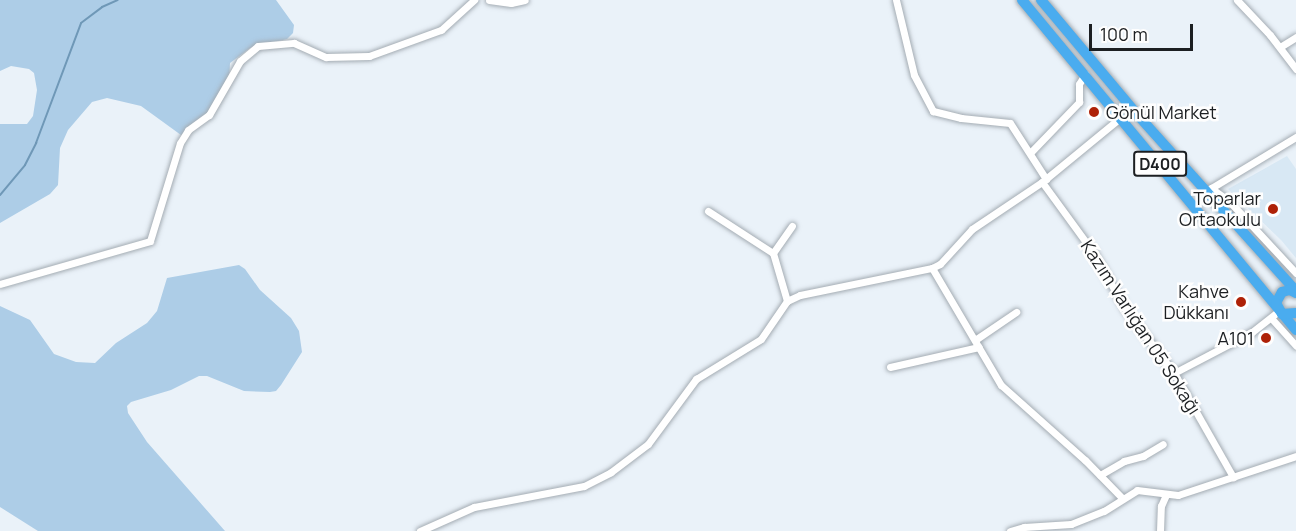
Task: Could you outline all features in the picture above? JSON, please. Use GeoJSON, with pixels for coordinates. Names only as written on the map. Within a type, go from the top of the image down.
{"type":"FeatureCollection","features":[{"type":"Feature","properties":{"kind":"highway","name":"D400"},"geometry":{"type":"LineString","coordinates":[[1022,0],[1121,117],[1276,315],[1296,330]]}},
{"type":"Feature","properties":{"kind":"highway","name":"D400"},"geometry":{"type":"LineString","coordinates":[[1041,0],[1296,292]]}},
{"type":"Feature","properties":{"kind":"highway"},"geometry":{"type":"LineString","coordinates":[[1296,292],[1286,291],[1278,295],[1276,315],[1296,313]]}},
{"type":"Feature","properties":{"kind":"street"},"geometry":{"type":"LineString","coordinates":[[0,284],[150,241],[165,184],[180,143],[188,130],[209,115],[240,61],[258,46],[294,43],[326,57],[369,56],[441,30],[474,0]]}},
{"type":"Feature","properties":{"kind":"street"},"geometry":{"type":"LineString","coordinates":[[489,0],[511,3],[525,0]]}},
{"type":"Feature","properties":{"kind":"street","name":"Kazım Varlığan 05 Sokağı"},"geometry":{"type":"LineString","coordinates":[[896,0],[914,75],[933,111],[961,118],[1007,121],[1014,128],[1044,180],[1093,252],[1126,310],[1173,373],[1233,477]]}},
{"type":"Feature","properties":{"kind":"street"},"geometry":{"type":"LineString","coordinates":[[1237,0],[1280,47],[1296,69]]}},
{"type":"Feature","properties":{"kind":"street"},"geometry":{"type":"LineString","coordinates":[[1280,47],[1296,37]]}},
{"type":"Feature","properties":{"kind":"street"},"geometry":{"type":"LineString","coordinates":[[1030,153],[1079,102],[1079,84],[1085,74]]}},
{"type":"Feature","properties":{"kind":"street"},"geometry":{"type":"LineString","coordinates":[[420,531],[474,507],[584,486],[611,472],[648,444],[696,379],[761,339],[787,301],[800,295],[932,268],[950,256],[977,225],[1044,180],[1121,117]]}},
{"type":"Feature","properties":{"kind":"street"},"geometry":{"type":"LineString","coordinates":[[1208,190],[1296,137]]}},
{"type":"Feature","properties":{"kind":"street"},"geometry":{"type":"LineString","coordinates":[[1208,190],[1230,202],[1296,273]]}},
{"type":"Feature","properties":{"kind":"street"},"geometry":{"type":"LineString","coordinates":[[708,211],[773,253],[787,301]]}},
{"type":"Feature","properties":{"kind":"street"},"geometry":{"type":"LineString","coordinates":[[773,253],[792,226]]}},
{"type":"Feature","properties":{"kind":"street"},"geometry":{"type":"LineString","coordinates":[[932,268],[1001,385],[1100,475],[1123,499]]}},
{"type":"Feature","properties":{"kind":"street"},"geometry":{"type":"LineString","coordinates":[[890,367],[977,343],[1016,312]]}},
{"type":"Feature","properties":{"kind":"street"},"geometry":{"type":"LineString","coordinates":[[1173,373],[1276,315],[1296,346]]}},
{"type":"Feature","properties":{"kind":"street"},"geometry":{"type":"LineString","coordinates":[[1100,475],[1124,461],[1143,456],[1163,444]]}},
{"type":"Feature","properties":{"kind":"street"},"geometry":{"type":"LineString","coordinates":[[1010,531],[1024,527],[1071,524],[1104,511],[1137,490],[1178,495],[1296,456]]}},
{"type":"Feature","properties":{"kind":"street"},"geometry":{"type":"LineString","coordinates":[[1160,531],[1161,506],[1166,495]]}},
{"type":"Feature","properties":{"kind":"shaded area"},"geometry":{"type":"Polygon","coordinates":[[[0,0],[276,0],[294,25],[293,33],[287,39],[250,48],[230,63],[229,83],[213,116],[181,135],[141,106],[107,98],[92,102],[68,130],[60,148],[58,185],[50,194],[0,223],[0,124],[27,124],[33,116],[37,90],[34,73],[29,69],[11,66],[0,71],[0,0]]]}},
{"type":"Feature","properties":{"kind":"shaded area","name":"Toparlar Ortaokulu"},"geometry":{"type":"Polygon","coordinates":[[[1287,156],[1296,169],[1296,258],[1281,240],[1228,189],[1287,156]]]}},
{"type":"Feature","properties":{"kind":"shaded area"},"geometry":{"type":"Polygon","coordinates":[[[239,265],[245,269],[260,290],[291,318],[299,331],[302,352],[281,385],[276,391],[270,392],[244,391],[207,376],[199,376],[171,390],[131,402],[127,406],[128,413],[147,442],[225,531],[38,531],[0,507],[0,306],[30,320],[54,354],[76,362],[95,363],[116,343],[147,323],[157,311],[167,278],[239,265]]]}},
{"type":"Feature","properties":{"kind":"waterway"},"geometry":{"type":"LineString","coordinates":[[0,195],[25,165],[36,143],[81,23],[102,7],[118,0]]}},
{"type":"Feature","properties":{"kind":"place","name":"Gönül Market"},"geometry":{"type":"Point","coordinates":[1094,112]}},
{"type":"Feature","properties":{"kind":"place","name":"Toparlar Ortaokulu"},"geometry":{"type":"Point","coordinates":[1273,209]}},
{"type":"Feature","properties":{"kind":"place","name":"Kahve Dükkanı"},"geometry":{"type":"Point","coordinates":[1241,302]}},
{"type":"Feature","properties":{"kind":"place","name":"A101"},"geometry":{"type":"Point","coordinates":[1266,338]}}]}
